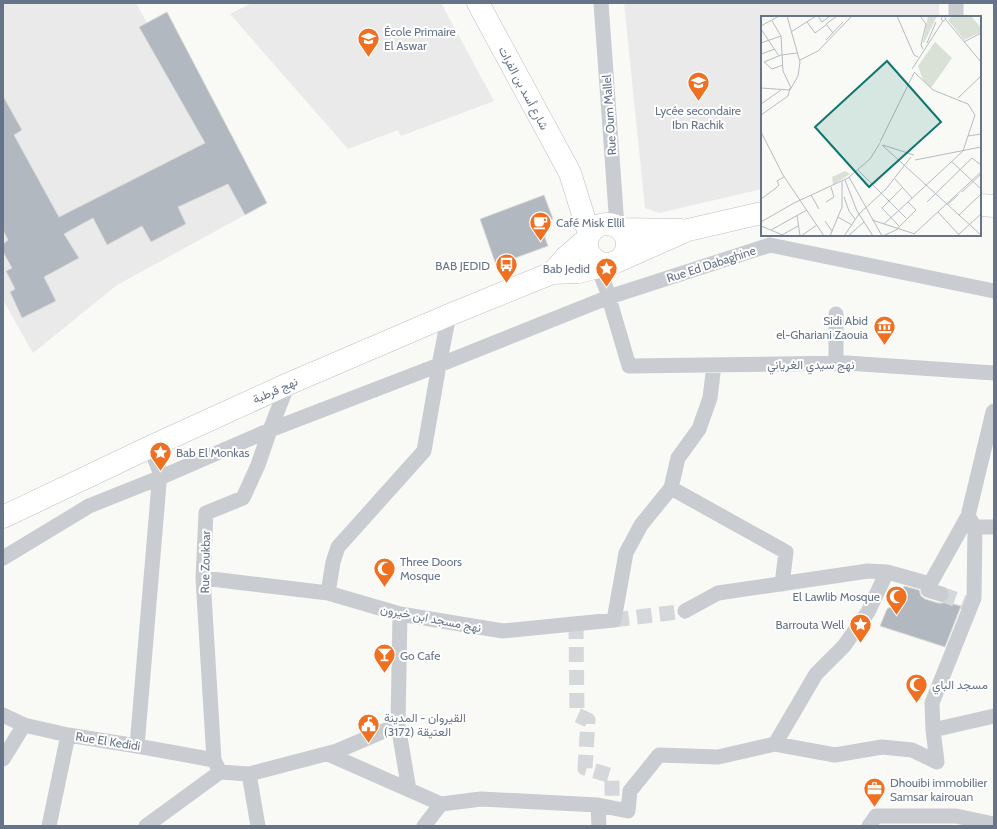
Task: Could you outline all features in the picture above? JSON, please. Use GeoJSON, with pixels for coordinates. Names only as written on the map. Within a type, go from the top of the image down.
{"type":"FeatureCollection","features":[{"type":"Feature","properties":{"kind":"street","name":"شارع أسد بن الفرات"},"geometry":{"type":"LineString","coordinates":[[478,3],[570,173]]}},
{"type":"Feature","properties":{"kind":"street","name":"Rue Oum Mallel"},"geometry":{"type":"LineString","coordinates":[[601,3],[616,226]]}},
{"type":"Feature","properties":{"kind":"street"},"geometry":{"type":"LineString","coordinates":[[956,3],[956,16]]}},
{"type":"Feature","properties":{"kind":"street"},"geometry":{"type":"LineString","coordinates":[[570,173],[625,235],[627,242],[623,256],[608,264],[595,260],[589,254],[587,246],[588,236],[570,173]]}},
{"type":"Feature","properties":{"kind":"street"},"geometry":{"type":"LineString","coordinates":[[981,205],[994,206]]}},
{"type":"Feature","properties":{"kind":"street"},"geometry":{"type":"LineString","coordinates":[[552,273],[579,272],[608,264],[688,230],[761,213]]}},
{"type":"Feature","properties":{"kind":"street"},"geometry":{"type":"LineString","coordinates":[[552,273],[594,228],[601,224],[688,230]]}},
{"type":"Feature","properties":{"kind":"street","name":"Rue Ed Dabaghine"},"geometry":{"type":"LineString","coordinates":[[3,558],[89,506],[159,478],[270,430],[439,365],[609,297],[770,245],[994,292]]}},
{"type":"Feature","properties":{"kind":"street"},"geometry":{"type":"LineString","coordinates":[[608,264],[609,297]]}},
{"type":"Feature","properties":{"kind":"street","name":"نهج قرطبة"},"geometry":{"type":"LineString","coordinates":[[3,516],[288,384],[552,273]]}},
{"type":"Feature","properties":{"kind":"street","name":"نهج سيدي الغرياني"},"geometry":{"type":"LineString","coordinates":[[609,297],[628,366],[836,364],[877,365],[994,373]]}},
{"type":"Feature","properties":{"kind":"street"},"geometry":{"type":"LineString","coordinates":[[836,314],[836,364]]}},
{"type":"Feature","properties":{"kind":"street"},"geometry":{"type":"LineString","coordinates":[[328,593],[333,562],[338,547],[424,452],[449,316]]}},
{"type":"Feature","properties":{"kind":"street"},"geometry":{"type":"LineString","coordinates":[[714,365],[710,398],[699,429],[678,458],[671,488],[786,552],[782,584]]}},
{"type":"Feature","properties":{"kind":"street","name":"Rue Zoukbar"},"geometry":{"type":"LineString","coordinates":[[217,766],[203,578],[206,513],[243,498],[258,465],[288,384]]}},
{"type":"Feature","properties":{"kind":"street"},"geometry":{"type":"LineString","coordinates":[[328,754],[441,804],[480,799],[598,805],[628,811],[630,792],[660,755],[718,757],[775,744],[835,755],[882,747],[912,750],[937,762],[933,730],[932,703],[974,598],[972,521],[994,411]]}},
{"type":"Feature","properties":{"kind":"street"},"geometry":{"type":"LineString","coordinates":[[137,746],[160,472],[150,447]]}},
{"type":"Feature","properties":{"kind":"street","name":"نهج مسجد ابن خيرون"},"geometry":{"type":"LineString","coordinates":[[203,578],[328,593],[400,614],[503,631],[614,620],[626,553],[641,525],[671,488]]}},
{"type":"Feature","properties":{"kind":"street"},"geometry":{"type":"LineString","coordinates":[[685,611],[718,593],[868,571],[887,572],[936,589],[964,524],[972,521],[994,527]]}},
{"type":"Feature","properties":{"kind":"street"},"geometry":{"type":"LineString","coordinates":[[775,744],[816,674],[844,646],[868,612],[887,572]]}},
{"type":"Feature","properties":{"kind":"street"},"geometry":{"type":"LineString","coordinates":[[400,614],[398,725],[409,790]]}},
{"type":"Feature","properties":{"kind":"street","name":"Rue El Kedidi"},"geometry":{"type":"LineString","coordinates":[[3,716],[24,725],[137,746],[249,774],[337,752],[398,725]]}},
{"type":"Feature","properties":{"kind":"street"},"geometry":{"type":"LineString","coordinates":[[933,730],[994,716]]}},
{"type":"Feature","properties":{"kind":"street"},"geometry":{"type":"LineString","coordinates":[[3,759],[24,725]]}},
{"type":"Feature","properties":{"kind":"street"},"geometry":{"type":"LineString","coordinates":[[50,826],[68,734]]}},
{"type":"Feature","properties":{"kind":"street"},"geometry":{"type":"LineString","coordinates":[[146,826],[217,766]]}},
{"type":"Feature","properties":{"kind":"street"},"geometry":{"type":"LineString","coordinates":[[249,774],[258,826]]}},
{"type":"Feature","properties":{"kind":"street"},"geometry":{"type":"LineString","coordinates":[[424,826],[441,804]]}},
{"type":"Feature","properties":{"kind":"street"},"geometry":{"type":"LineString","coordinates":[[598,805],[599,826]]}},
{"type":"Feature","properties":{"kind":"street"},"geometry":{"type":"LineString","coordinates":[[869,826],[876,816],[956,816],[994,824]]}},
{"type":"Feature","properties":{"kind":"shaded area"},"geometry":{"type":"Polygon","coordinates":[[[3,3],[136,3],[147,23],[167,12],[267,203],[117,285],[33,353],[3,300],[3,3]]]}},
{"type":"Feature","properties":{"kind":"shaded area","name":"École Primaire El Aswar"},"geometry":{"type":"Polygon","coordinates":[[[252,3],[441,3],[494,101],[401,136],[398,130],[348,149],[230,14],[252,3]]]}},
{"type":"Feature","properties":{"kind":"shaded area","name":"Lycée secondaire Ibn Rachik"},"geometry":{"type":"Polygon","coordinates":[[[624,3],[939,3],[939,16],[761,16],[761,189],[659,213],[645,208],[624,3]]]}},
{"type":"Feature","properties":{"kind":"building"},"geometry":{"type":"Polygon","coordinates":[[[167,12],[267,203],[245,215],[228,184],[178,207],[186,224],[151,242],[142,226],[107,245],[93,218],[64,234],[79,258],[44,277],[56,301],[22,318],[10,292],[15,289],[6,271],[12,268],[3,252],[3,244],[8,240],[3,230],[3,96],[22,130],[14,135],[59,217],[205,143],[139,27],[167,12]]]}},
{"type":"Feature","properties":{"kind":"building"},"geometry":{"type":"Polygon","coordinates":[[[544,195],[553,219],[540,224],[548,246],[496,265],[480,219],[544,195]]]}},
{"type":"Feature","properties":{"kind":"building"},"geometry":{"type":"Polygon","coordinates":[[[904,586],[919,590],[921,596],[925,599],[938,603],[945,602],[961,606],[945,647],[880,626],[887,609],[900,601],[904,586]]]}},
{"type":"Feature","properties":{"kind":"tunnel"},"geometry":{"type":"LineString","coordinates":[[941,594],[971,605]]}},
{"type":"Feature","properties":{"kind":"tunnel"},"geometry":{"type":"LineString","coordinates":[[614,620],[685,611]]}},
{"type":"Feature","properties":{"kind":"tunnel"},"geometry":{"type":"LineString","coordinates":[[576,624],[577,715],[588,720],[585,768],[612,776],[612,808]]}},
{"type":"Feature","properties":{"kind":"place","name":"École Primaire El Aswar"},"geometry":{"type":"Point","coordinates":[369,58]}},
{"type":"Feature","properties":{"kind":"place","name":"Lycée secondaire Ibn Rachik"},"geometry":{"type":"Point","coordinates":[698,102]}},
{"type":"Feature","properties":{"kind":"place","name":"Café Misk Ellil"},"geometry":{"type":"Point","coordinates":[541,242]}},
{"type":"Feature","properties":{"kind":"place","name":"BAB JEDID"},"geometry":{"type":"Point","coordinates":[506,284]}},
{"type":"Feature","properties":{"kind":"place","name":"Bab Jedid"},"geometry":{"type":"Point","coordinates":[606,288]}},
{"type":"Feature","properties":{"kind":"place","name":"Sidi Abid el-Ghariani Zaouia"},"geometry":{"type":"Point","coordinates":[884,346]}},
{"type":"Feature","properties":{"kind":"place","name":"Bab El Monkas"},"geometry":{"type":"Point","coordinates":[160,472]}},
{"type":"Feature","properties":{"kind":"place","name":"Three Doors Mosque"},"geometry":{"type":"Point","coordinates":[384,588]}},
{"type":"Feature","properties":{"kind":"place","name":"El Lawlib Mosque"},"geometry":{"type":"Point","coordinates":[896,616]}},
{"type":"Feature","properties":{"kind":"place","name":"Barrouta Well"},"geometry":{"type":"Point","coordinates":[860,644]}},
{"type":"Feature","properties":{"kind":"place","name":"Go Cafe"},"geometry":{"type":"Point","coordinates":[385,674]}},
{"type":"Feature","properties":{"kind":"place","name":"مسجد الباي"},"geometry":{"type":"Point","coordinates":[917,704]}},
{"type":"Feature","properties":{"kind":"place","name":"القيروان - المدينة العتيقة (3172)"},"geometry":{"type":"Point","coordinates":[368,744]}},
{"type":"Feature","properties":{"kind":"place","name":"Dhouibi immobilier Samsar kairouan"},"geometry":{"type":"Point","coordinates":[874,808]}}]}
